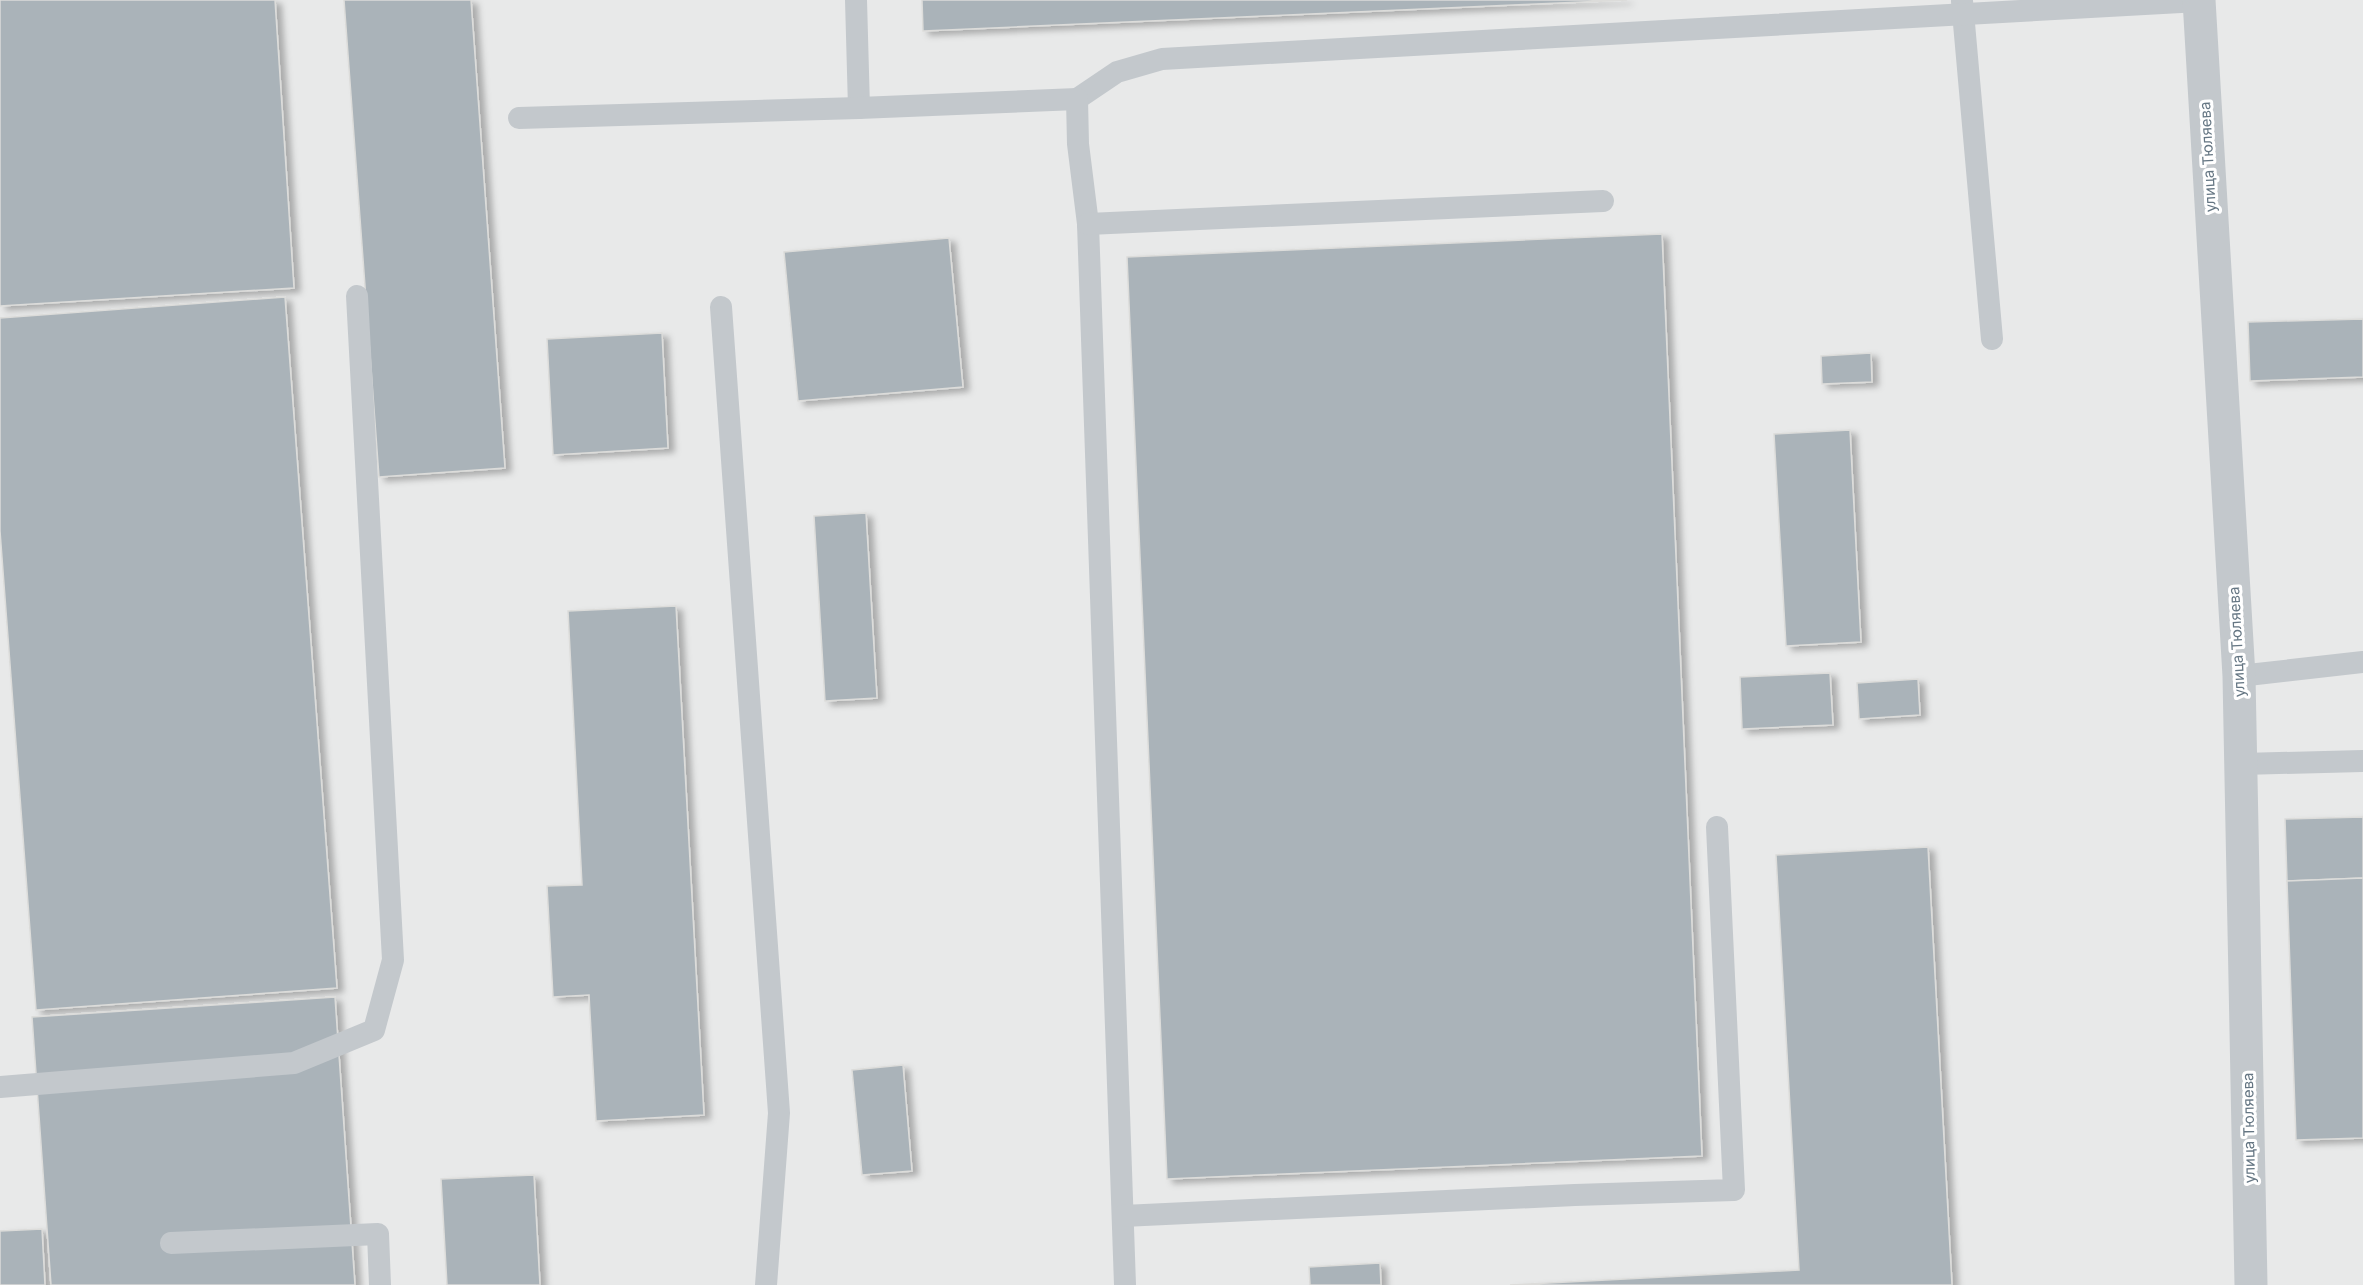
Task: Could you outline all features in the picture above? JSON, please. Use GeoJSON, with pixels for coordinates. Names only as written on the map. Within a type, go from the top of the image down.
{"type":"FeatureCollection","features":[{"type":"Feature","properties":{"kind":"street","name":"улица Тюляева"},"geometry":{"type":"LineString","coordinates":[[2199,0],[2239,676],[2251,1285]]}},
{"type":"Feature","properties":{"kind":"lane"},"geometry":{"type":"LineString","coordinates":[[856,0],[859,108]]}},
{"type":"Feature","properties":{"kind":"lane"},"geometry":{"type":"LineString","coordinates":[[519,118],[1077,99],[1117,72],[1162,59],[1962,8],[2199,0]]}},
{"type":"Feature","properties":{"kind":"lane"},"geometry":{"type":"LineString","coordinates":[[1962,8],[1992,339]]}},
{"type":"Feature","properties":{"kind":"lane"},"geometry":{"type":"LineString","coordinates":[[1077,99],[1078,144],[1088,224],[1125,1285]]}},
{"type":"Feature","properties":{"kind":"lane"},"geometry":{"type":"LineString","coordinates":[[1088,224],[1603,201]]}},
{"type":"Feature","properties":{"kind":"lane"},"geometry":{"type":"LineString","coordinates":[[0,1087],[294,1063],[374,1030],[393,960],[357,296]]}},
{"type":"Feature","properties":{"kind":"lane"},"geometry":{"type":"LineString","coordinates":[[721,307],[779,1113],[766,1285]]}},
{"type":"Feature","properties":{"kind":"lane"},"geometry":{"type":"LineString","coordinates":[[2239,676],[2363,662]]}},
{"type":"Feature","properties":{"kind":"lane"},"geometry":{"type":"LineString","coordinates":[[2242,764],[2363,761]]}},
{"type":"Feature","properties":{"kind":"lane"},"geometry":{"type":"LineString","coordinates":[[1123,1216],[1734,1190],[1717,827]]}},
{"type":"Feature","properties":{"kind":"lane"},"geometry":{"type":"LineString","coordinates":[[171,1243],[378,1234],[380,1285]]}},
{"type":"Feature","properties":{"kind":"shaded area"},"geometry":{"type":"Polygon","coordinates":[[[0,0],[2363,0],[2363,1285],[0,1285],[0,0]]]}},
{"type":"Feature","properties":{"kind":"building"},"geometry":{"type":"Polygon","coordinates":[[[0,0],[275,0],[294,288],[0,306],[0,0]]]}},
{"type":"Feature","properties":{"kind":"building"},"geometry":{"type":"Polygon","coordinates":[[[344,0],[471,0],[505,468],[379,477],[344,0]]]}},
{"type":"Feature","properties":{"kind":"building"},"geometry":{"type":"Polygon","coordinates":[[[922,0],[1627,0],[923,31],[922,0]]]}},
{"type":"Feature","properties":{"kind":"building"},"geometry":{"type":"Polygon","coordinates":[[[1662,234],[1702,1156],[1167,1179],[1127,257],[1662,234]]]}},
{"type":"Feature","properties":{"kind":"building"},"geometry":{"type":"Polygon","coordinates":[[[949,238],[963,387],[798,401],[784,252],[949,238]]]}},
{"type":"Feature","properties":{"kind":"building"},"geometry":{"type":"Polygon","coordinates":[[[285,297],[337,988],[36,1010],[0,531],[0,318],[285,297]]]}},
{"type":"Feature","properties":{"kind":"building"},"geometry":{"type":"Polygon","coordinates":[[[2363,319],[2363,377],[2250,381],[2248,322],[2363,319]]]}},
{"type":"Feature","properties":{"kind":"building"},"geometry":{"type":"Polygon","coordinates":[[[662,333],[668,448],[553,455],[547,339],[662,333]]]}},
{"type":"Feature","properties":{"kind":"building"},"geometry":{"type":"Polygon","coordinates":[[[1871,353],[1872,382],[1822,384],[1821,356],[1871,353]]]}},
{"type":"Feature","properties":{"kind":"building"},"geometry":{"type":"Polygon","coordinates":[[[1850,430],[1861,642],[1786,646],[1774,434],[1850,430]]]}},
{"type":"Feature","properties":{"kind":"building"},"geometry":{"type":"Polygon","coordinates":[[[866,513],[877,698],[825,701],[814,516],[866,513]]]}},
{"type":"Feature","properties":{"kind":"building"},"geometry":{"type":"Polygon","coordinates":[[[676,606],[704,1115],[596,1121],[589,995],[553,997],[547,886],[582,885],[568,611],[676,606]]]}},
{"type":"Feature","properties":{"kind":"building"},"geometry":{"type":"Polygon","coordinates":[[[1830,673],[1833,725],[1742,729],[1740,677],[1830,673]]]}},
{"type":"Feature","properties":{"kind":"building"},"geometry":{"type":"Polygon","coordinates":[[[1918,679],[1920,715],[1859,719],[1857,683],[1918,679]]]}},
{"type":"Feature","properties":{"kind":"building"},"geometry":{"type":"Polygon","coordinates":[[[2363,817],[2363,878],[2287,881],[2285,819],[2363,817]]]}},
{"type":"Feature","properties":{"kind":"building"},"geometry":{"type":"Polygon","coordinates":[[[1928,847],[1952,1285],[1510,1285],[1799,1270],[1776,855],[1928,847]]]}},
{"type":"Feature","properties":{"kind":"building"},"geometry":{"type":"Polygon","coordinates":[[[2363,878],[2363,1138],[2296,1140],[2287,881],[2363,878]]]}},
{"type":"Feature","properties":{"kind":"building"},"geometry":{"type":"Polygon","coordinates":[[[335,997],[355,1285],[51,1285],[32,1017],[335,997]]]}},
{"type":"Feature","properties":{"kind":"building"},"geometry":{"type":"Polygon","coordinates":[[[903,1065],[912,1171],[862,1175],[852,1070],[903,1065]]]}},
{"type":"Feature","properties":{"kind":"building"},"geometry":{"type":"Polygon","coordinates":[[[534,1175],[540,1285],[447,1285],[441,1179],[534,1175]]]}},
{"type":"Feature","properties":{"kind":"building"},"geometry":{"type":"Polygon","coordinates":[[[42,1229],[45,1285],[0,1285],[0,1231],[42,1229]]]}},
{"type":"Feature","properties":{"kind":"building"},"geometry":{"type":"Polygon","coordinates":[[[1380,1263],[1381,1285],[1310,1285],[1309,1267],[1380,1263]]]}}]}
